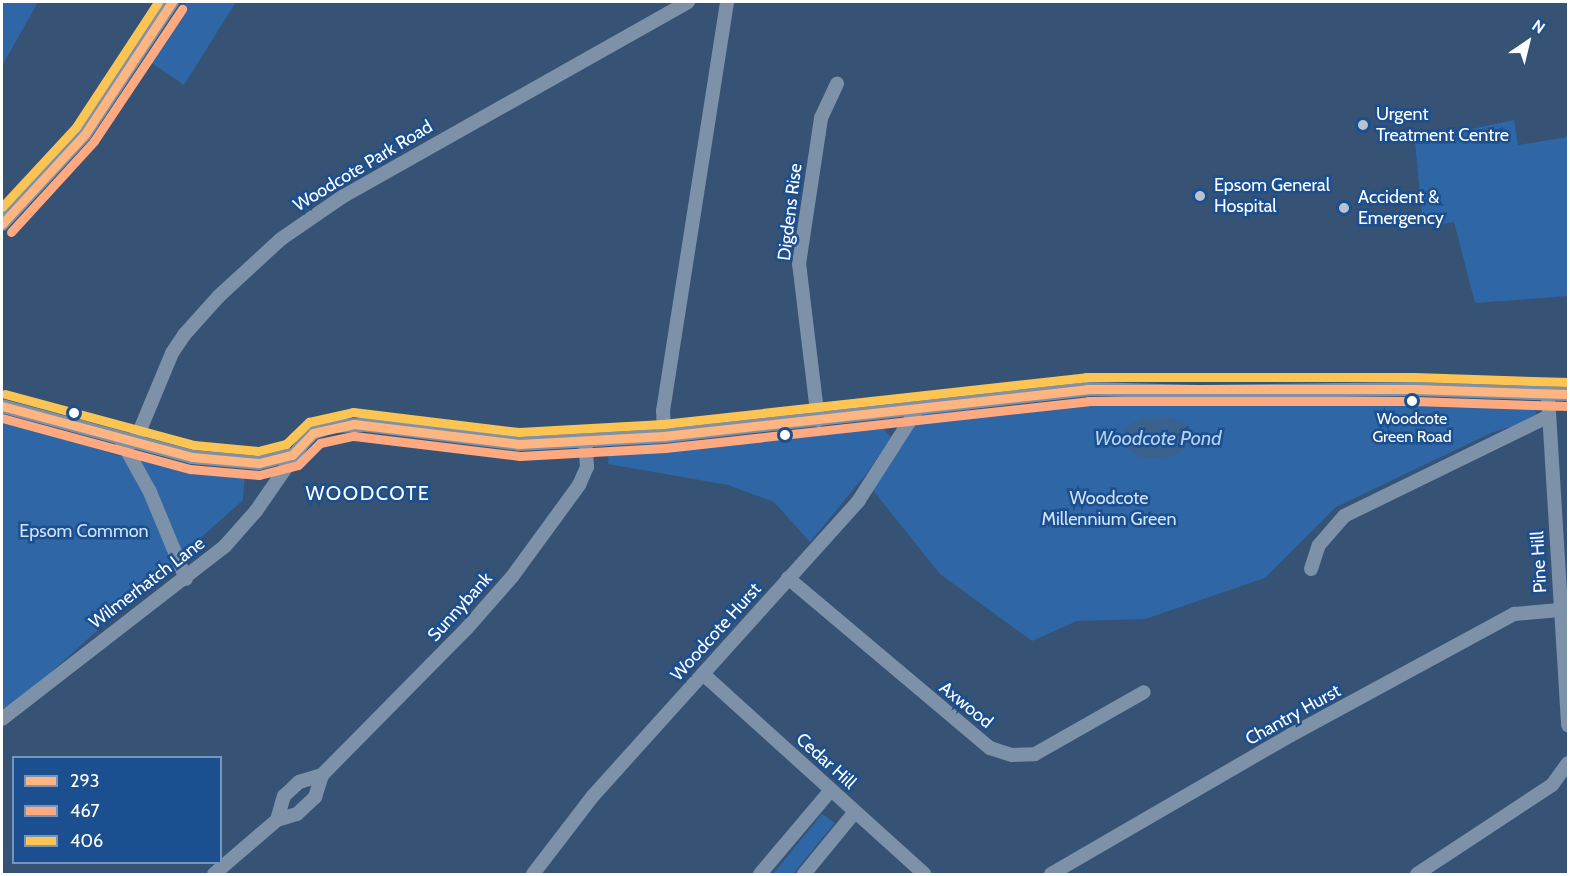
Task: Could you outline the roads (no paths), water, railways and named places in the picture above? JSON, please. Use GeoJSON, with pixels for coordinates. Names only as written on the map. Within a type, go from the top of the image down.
{"type":"FeatureCollection","features":[{"type":"Feature","properties":{"kind":"street"},"geometry":{"type":"LineString","coordinates":[[2,224],[85,134],[172,2]]}},
{"type":"Feature","properties":{"kind":"street","name":"Woodcote Park Road"},"geometry":{"type":"LineString","coordinates":[[135,442],[172,353],[184,335],[219,296],[281,239],[342,197],[688,2]]}},
{"type":"Feature","properties":{"kind":"street"},"geometry":{"type":"LineString","coordinates":[[664,436],[665,399],[727,2]]}},
{"type":"Feature","properties":{"kind":"street","name":"Digdens Rise"},"geometry":{"type":"LineString","coordinates":[[818,420],[799,264],[821,118],[837,83]]}},
{"type":"Feature","properties":{"kind":"street"},"geometry":{"type":"LineString","coordinates":[[2,406],[135,442],[230,462],[259,463],[292,455],[313,433],[332,426],[354,424],[519,444],[664,436],[1087,389],[1209,392],[1414,389],[1548,396],[1569,394]]}},
{"type":"Feature","properties":{"kind":"street","name":"Pine Hill"},"geometry":{"type":"LineString","coordinates":[[1548,396],[1569,725]]}},
{"type":"Feature","properties":{"kind":"street","name":"Woodcote Hurst"},"geometry":{"type":"LineString","coordinates":[[533,874],[592,797],[859,500],[918,408]]}},
{"type":"Feature","properties":{"kind":"street"},"geometry":{"type":"LineString","coordinates":[[1311,569],[1319,544],[1344,516],[1549,416]]}},
{"type":"Feature","properties":{"kind":"street"},"geometry":{"type":"LineString","coordinates":[[120,438],[150,492],[186,579]]}},
{"type":"Feature","properties":{"kind":"street","name":"Sunnybank"},"geometry":{"type":"LineString","coordinates":[[214,874],[277,820],[297,814],[315,797],[322,775],[432,665],[512,577],[579,485],[587,467],[585,441]]}},
{"type":"Feature","properties":{"kind":"street","name":"Wilmerhatch Lane"},"geometry":{"type":"LineString","coordinates":[[2,719],[73,660],[186,579],[225,546],[256,511],[292,455]]}},
{"type":"Feature","properties":{"kind":"street","name":"Axwood"},"geometry":{"type":"LineString","coordinates":[[789,578],[990,748],[1012,755],[1035,754],[1144,692]]}},
{"type":"Feature","properties":{"kind":"street","name":"Chantry Hurst"},"geometry":{"type":"LineString","coordinates":[[1051,874],[1291,735],[1514,614],[1560,610]]}},
{"type":"Feature","properties":{"kind":"street","name":"Cedar Hill"},"geometry":{"type":"LineString","coordinates":[[704,674],[924,874]]}},
{"type":"Feature","properties":{"kind":"street"},"geometry":{"type":"LineString","coordinates":[[1417,874],[1552,785],[1569,763]]}},
{"type":"Feature","properties":{"kind":"street","name":"Sunnybank"},"geometry":{"type":"LineString","coordinates":[[277,820],[284,796],[299,782],[322,775]]}},
{"type":"Feature","properties":{"kind":"street"},"geometry":{"type":"LineString","coordinates":[[760,874],[831,790]]}},
{"type":"Feature","properties":{"kind":"street"},"geometry":{"type":"LineString","coordinates":[[804,874],[855,812]]}},
{"type":"Feature","properties":{"kind":"water","name":"Woodcote Pond"},"geometry":{"type":"Polygon","coordinates":[[[1144,417],[1168,417],[1186,424],[1191,436],[1182,451],[1165,459],[1140,457],[1124,447],[1125,428],[1144,417]]]}},
{"type":"Feature","properties":{"kind":"place","name":"Urgent Treatment Centre"},"geometry":{"type":"Point","coordinates":[1363,125]}},
{"type":"Feature","properties":{"kind":"place","name":"Epsom General Hospital"},"geometry":{"type":"Point","coordinates":[1200,196]}},
{"type":"Feature","properties":{"kind":"place","name":"Accident & Emergency"},"geometry":{"type":"Point","coordinates":[1344,208]}},
{"type":"Feature","properties":{"kind":"place","name":"Woodcote Green Road"},"geometry":{"type":"Point","coordinates":[1412,401]}},
{"type":"Feature","properties":{"kind":"district","name":"WOODCOTE"},"geometry":{"type":"Point","coordinates":[368,493]}},
{"type":"Feature","properties":{"kind":"park label","name":"Woodcote Millennium Green"},"geometry":{"type":"Point","coordinates":[1109,509]}},
{"type":"Feature","properties":{"kind":"park label","name":"Epsom Common"},"geometry":{"type":"Point","coordinates":[84,531]}}]}
